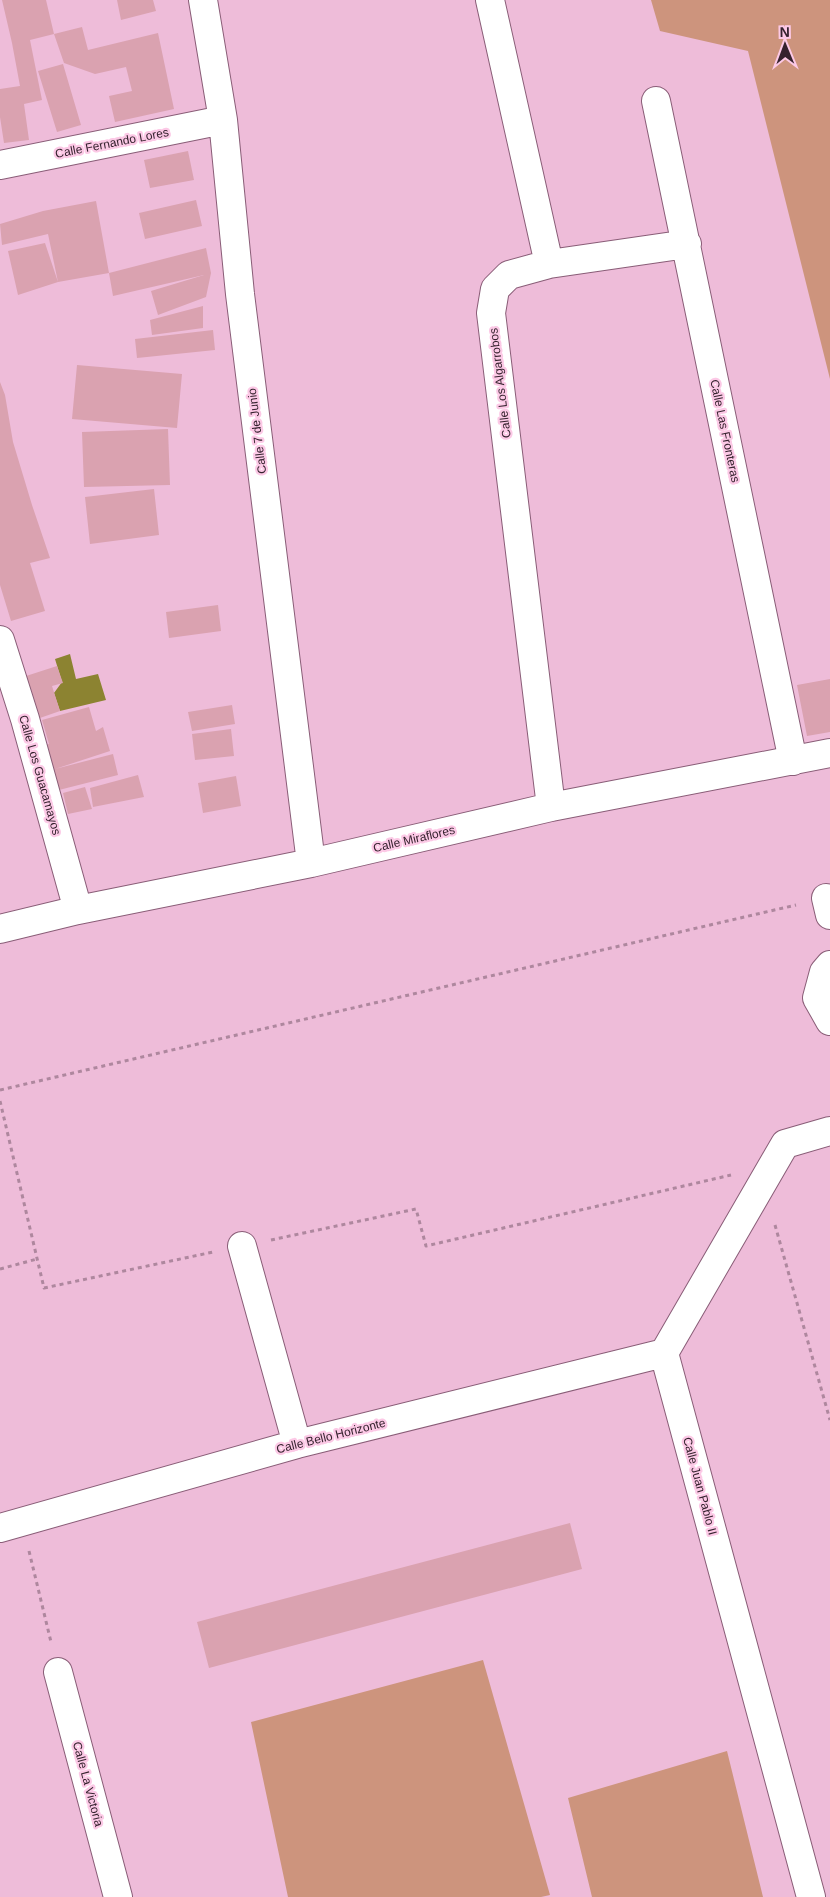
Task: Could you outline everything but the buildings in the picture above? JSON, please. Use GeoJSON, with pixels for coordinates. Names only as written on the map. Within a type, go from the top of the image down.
{"type":"FeatureCollection","features":[{"type":"Feature","properties":{"kind":"street","name":"Calle 7 de Junio"},"geometry":{"type":"LineString","coordinates":[[203,0],[223,120],[243,313],[311,863]]}},
{"type":"Feature","properties":{"kind":"street"},"geometry":{"type":"LineString","coordinates":[[490,0],[549,264]]}},
{"type":"Feature","properties":{"kind":"street","name":"Calle Las Fronteras"},"geometry":{"type":"LineString","coordinates":[[656,101],[793,761]]}},
{"type":"Feature","properties":{"kind":"street","name":"Calle Fernando Lores"},"geometry":{"type":"LineString","coordinates":[[0,165],[223,120]]}},
{"type":"Feature","properties":{"kind":"street","name":"Calle Los Algarrobos"},"geometry":{"type":"LineString","coordinates":[[550,807],[491,314],[495,289],[509,275],[549,264],[687,244]]}},
{"type":"Feature","properties":{"kind":"street","name":"Calle Los Guacamayos"},"geometry":{"type":"LineString","coordinates":[[0,640],[25,719],[78,910]]}},
{"type":"Feature","properties":{"kind":"street","name":"Calle Miraflores"},"geometry":{"type":"LineString","coordinates":[[0,929],[78,910],[311,863],[550,807],[830,754]]}},
{"type":"Feature","properties":{"kind":"street"},"geometry":{"type":"LineString","coordinates":[[830,965],[824,972],[816,998],[830,1021]]}},
{"type":"Feature","properties":{"kind":"street"},"geometry":{"type":"LineString","coordinates":[[664,1353],[785,1144],[830,1131]]}},
{"type":"Feature","properties":{"kind":"street"},"geometry":{"type":"LineString","coordinates":[[242,1246],[297,1444]]}},
{"type":"Feature","properties":{"kind":"street","name":"Calle Bello Horizonte"},"geometry":{"type":"LineString","coordinates":[[11,1525],[297,1444],[664,1353]]}},
{"type":"Feature","properties":{"kind":"street","name":"Calle Juan Pablo II"},"geometry":{"type":"LineString","coordinates":[[664,1353],[811,1897]]}},
{"type":"Feature","properties":{"kind":"street","name":"Calle La Victoria"},"geometry":{"type":"LineString","coordinates":[[58,1672],[118,1897]]}},
{"type":"Feature","properties":{"kind":"path"},"geometry":{"type":"LineString","coordinates":[[0,1090],[828,906]]}},
{"type":"Feature","properties":{"kind":"path"},"geometry":{"type":"LineString","coordinates":[[0,1101],[44,1288],[416,1209],[426,1246],[768,1174],[830,1420]]}},
{"type":"Feature","properties":{"kind":"path"},"geometry":{"type":"LineString","coordinates":[[0,1269],[37,1259]]}},
{"type":"Feature","properties":{"kind":"path"},"geometry":{"type":"LineString","coordinates":[[11,1525],[58,1672]]}},
{"type":"Feature","properties":{"kind":"shaded area"},"geometry":{"type":"Polygon","coordinates":[[[651,0],[830,0],[830,379],[748,51],[660,31],[651,0]]]}},
{"type":"Feature","properties":{"kind":"shaded area"},"geometry":{"type":"Polygon","coordinates":[[[70,654],[76,679],[98,674],[106,700],[60,711],[54,693],[62,682],[55,659],[70,654]]]}},
{"type":"Feature","properties":{"kind":"shaded area"},"geometry":{"type":"Polygon","coordinates":[[[483,1660],[550,1895],[541,1897],[288,1897],[251,1722],[483,1660]]]}},
{"type":"Feature","properties":{"kind":"shaded area"},"geometry":{"type":"Polygon","coordinates":[[[727,1751],[763,1897],[592,1897],[568,1798],[727,1751]]]}}]}
